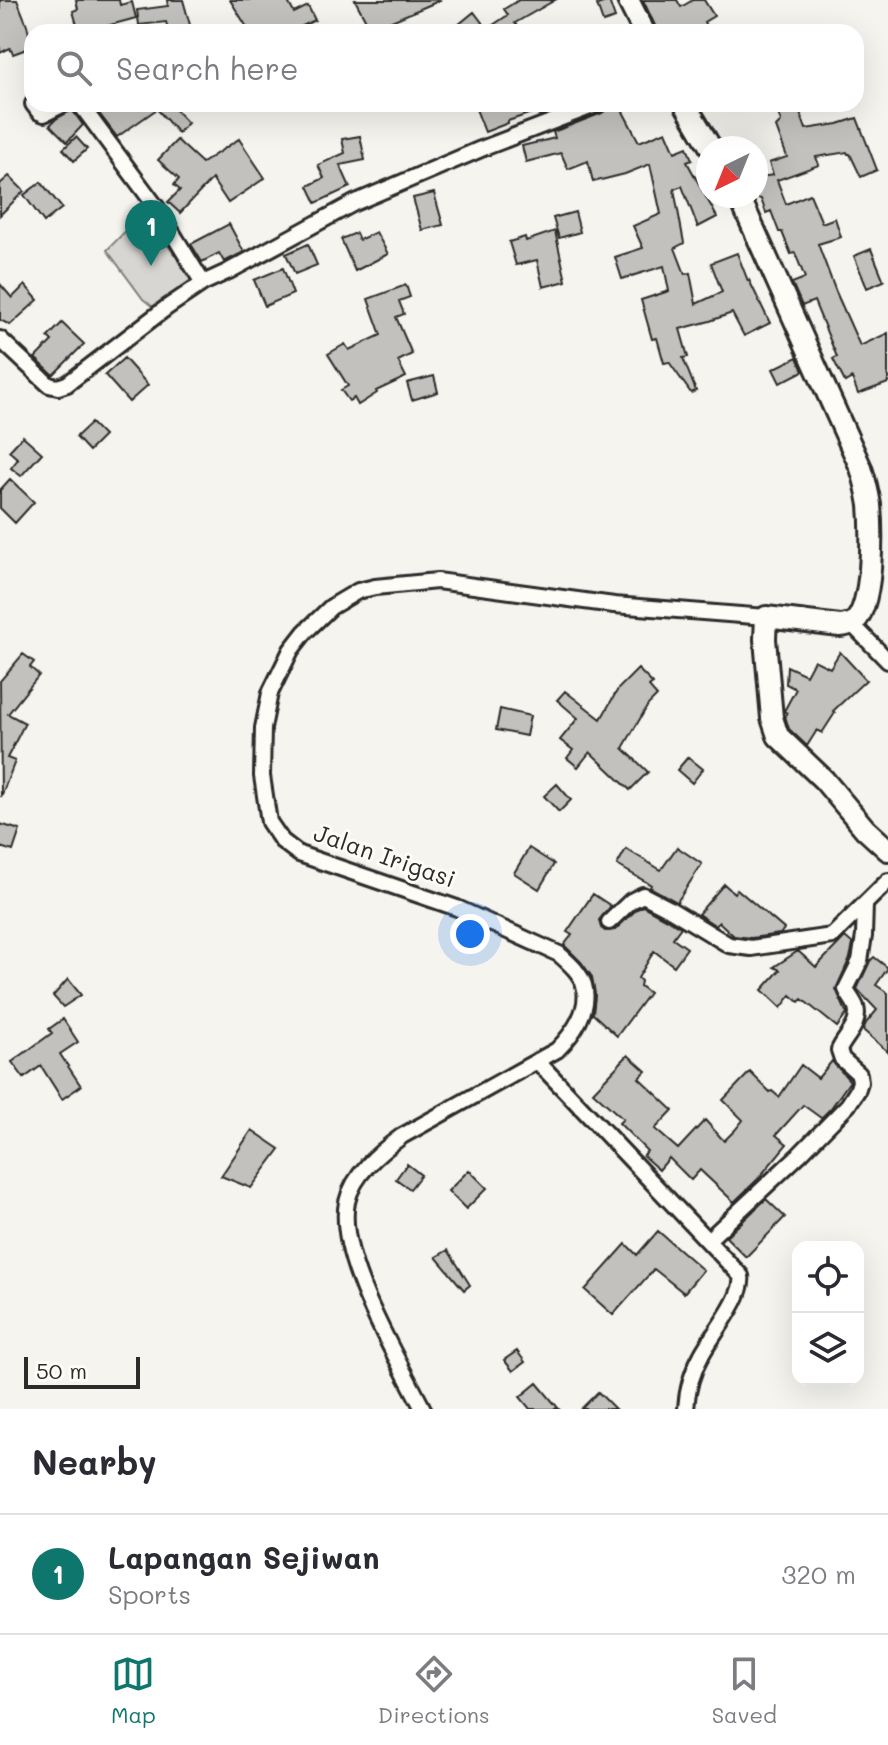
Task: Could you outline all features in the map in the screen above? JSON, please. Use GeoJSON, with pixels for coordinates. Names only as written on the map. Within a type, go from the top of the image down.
{"type":"FeatureCollection","features":[{"type":"Feature","properties":{"kind":"street"},"geometry":{"type":"LineString","coordinates":[[628,0],[640,24]]}},
{"type":"Feature","properties":{"kind":"street"},"geometry":{"type":"LineString","coordinates":[[86,112],[157,208],[203,283]]}},
{"type":"Feature","properties":{"kind":"street"},"geometry":{"type":"LineString","coordinates":[[0,339],[46,383],[60,387],[203,283],[354,203],[577,112]]}},
{"type":"Feature","properties":{"kind":"street"},"geometry":{"type":"LineString","coordinates":[[690,112],[704,136]]}},
{"type":"Feature","properties":{"kind":"street"},"geometry":{"type":"LineString","coordinates":[[744,208],[861,468],[870,502],[870,573],[864,604],[852,624],[888,661]]}},
{"type":"Feature","properties":{"kind":"street","name":"Jalan Irigasi"},"geometry":{"type":"LineString","coordinates":[[423,1409],[359,1280],[347,1229],[347,1203],[360,1176],[388,1146],[557,1050],[583,1012],[584,985],[572,966],[559,954],[457,908],[299,854],[282,841],[269,822],[262,776],[263,728],[270,693],[291,650],[320,616],[358,591],[437,581],[614,605],[840,626],[852,624]]}},
{"type":"Feature","properties":{"kind":"street"},"geometry":{"type":"LineString","coordinates":[[766,617],[772,718],[778,736],[824,780],[865,829],[888,850]]}},
{"type":"Feature","properties":{"kind":"street"},"geometry":{"type":"LineString","coordinates":[[609,922],[641,895],[729,945],[751,948],[832,936],[888,881]]}},
{"type":"Feature","properties":{"kind":"street"},"geometry":{"type":"LineString","coordinates":[[708,1240],[799,1155],[848,1105],[857,1091],[859,1074],[842,1059],[839,1050],[854,1026],[856,1016],[855,1005],[846,989],[860,961],[865,904]]}},
{"type":"Feature","properties":{"kind":"street"},"geometry":{"type":"LineString","coordinates":[[537,1061],[739,1272],[742,1283],[700,1356],[686,1409]]}},
{"type":"Feature","properties":{"kind":"shaded area"},"geometry":{"type":"Polygon","coordinates":[[[144,212],[195,283],[158,311],[143,299],[107,250],[144,212]]]}},
{"type":"Feature","properties":{"kind":"building"},"geometry":{"type":"Polygon","coordinates":[[[0,0],[17,0],[27,24],[24,24],[24,50],[13,54],[10,48],[0,53],[0,0]]]}},
{"type":"Feature","properties":{"kind":"building"},"geometry":{"type":"Polygon","coordinates":[[[76,0],[119,0],[120,5],[132,2],[136,18],[114,24],[77,24],[73,11],[78,9],[76,0]]]}},
{"type":"Feature","properties":{"kind":"building"},"geometry":{"type":"Polygon","coordinates":[[[167,0],[183,0],[190,24],[139,24],[137,10],[168,6],[167,0]]]}},
{"type":"Feature","properties":{"kind":"building"},"geometry":{"type":"Polygon","coordinates":[[[230,0],[287,0],[294,13],[308,6],[315,20],[307,24],[245,24],[230,0]]]}},
{"type":"Feature","properties":{"kind":"building"},"geometry":{"type":"Polygon","coordinates":[[[355,0],[441,0],[390,24],[368,24],[355,0]]]}},
{"type":"Feature","properties":{"kind":"building"},"geometry":{"type":"Polygon","coordinates":[[[519,0],[555,0],[516,24],[494,24],[508,15],[504,9],[519,0]]]}},
{"type":"Feature","properties":{"kind":"building"},"geometry":{"type":"Polygon","coordinates":[[[643,0],[677,0],[681,7],[693,0],[704,0],[714,16],[705,24],[654,24],[643,0]]]}},
{"type":"Feature","properties":{"kind":"building"},"geometry":{"type":"Polygon","coordinates":[[[609,1],[615,18],[603,22],[597,5],[609,1]]]}},
{"type":"Feature","properties":{"kind":"building"},"geometry":{"type":"Polygon","coordinates":[[[474,12],[483,24],[459,24],[474,12]]]}},
{"type":"Feature","properties":{"kind":"building"},"geometry":{"type":"Polygon","coordinates":[[[73,112],[83,125],[67,142],[50,125],[73,112]]]}},
{"type":"Feature","properties":{"kind":"building"},"geometry":{"type":"Polygon","coordinates":[[[98,112],[153,112],[117,137],[98,112]]]}},
{"type":"Feature","properties":{"kind":"building"},"geometry":{"type":"Polygon","coordinates":[[[160,112],[178,112],[188,123],[178,133],[160,112]]]}},
{"type":"Feature","properties":{"kind":"building"},"geometry":{"type":"Polygon","coordinates":[[[477,112],[534,112],[508,121],[485,132],[477,112]]]}},
{"type":"Feature","properties":{"kind":"building"},"geometry":{"type":"Polygon","coordinates":[[[603,112],[623,112],[639,142],[666,131],[675,152],[687,147],[692,160],[687,162],[696,178],[696,208],[712,208],[717,217],[698,227],[682,186],[674,189],[684,243],[675,248],[685,274],[690,273],[696,304],[722,292],[711,263],[737,253],[770,323],[744,336],[732,313],[680,329],[688,357],[683,358],[696,391],[691,393],[669,362],[664,363],[657,338],[652,339],[641,300],[669,291],[664,266],[622,279],[615,257],[643,248],[633,226],[661,214],[650,164],[593,182],[588,161],[568,169],[561,153],[526,162],[522,146],[555,138],[553,132],[603,112]]]}},
{"type":"Feature","properties":{"kind":"building"},"geometry":{"type":"Polygon","coordinates":[[[778,112],[800,112],[806,129],[857,118],[877,170],[861,177],[847,152],[816,157],[819,165],[777,180],[786,204],[810,194],[822,223],[835,218],[841,237],[818,244],[860,346],[888,333],[888,383],[858,394],[852,378],[845,382],[833,359],[837,357],[814,301],[802,306],[792,283],[805,278],[771,211],[766,213],[764,208],[768,208],[768,176],[773,175],[769,163],[787,157],[776,127],[781,122],[778,112]]]}},
{"type":"Feature","properties":{"kind":"building"},"geometry":{"type":"Polygon","coordinates":[[[360,136],[365,160],[340,165],[350,187],[316,203],[308,186],[324,178],[318,165],[345,153],[342,139],[360,136]]]}},
{"type":"Feature","properties":{"kind":"building"},"geometry":{"type":"Polygon","coordinates":[[[76,137],[87,149],[74,161],[63,149],[76,137]]]}},
{"type":"Feature","properties":{"kind":"building"},"geometry":{"type":"Polygon","coordinates":[[[239,139],[265,178],[228,203],[212,179],[180,213],[168,202],[180,190],[174,185],[179,179],[158,160],[177,140],[202,163],[239,139]]]}},
{"type":"Feature","properties":{"kind":"building"},"geometry":{"type":"Polygon","coordinates":[[[9,176],[24,191],[0,215],[0,184],[9,176]]]}},
{"type":"Feature","properties":{"kind":"building"},"geometry":{"type":"Polygon","coordinates":[[[41,182],[62,208],[44,222],[24,195],[41,182]]]}},
{"type":"Feature","properties":{"kind":"building"},"geometry":{"type":"Polygon","coordinates":[[[434,193],[443,225],[422,230],[413,198],[434,193]]]}},
{"type":"Feature","properties":{"kind":"building"},"geometry":{"type":"Polygon","coordinates":[[[575,212],[580,232],[559,238],[553,218],[575,212]]]}},
{"type":"Feature","properties":{"kind":"building"},"geometry":{"type":"Polygon","coordinates":[[[229,224],[244,252],[224,262],[219,253],[202,262],[191,244],[229,224]]]}},
{"type":"Feature","properties":{"kind":"building"},"geometry":{"type":"Polygon","coordinates":[[[555,231],[566,281],[543,287],[537,260],[516,265],[509,242],[525,237],[526,241],[555,231]]]}},
{"type":"Feature","properties":{"kind":"building"},"geometry":{"type":"Polygon","coordinates":[[[376,232],[388,254],[355,271],[341,239],[356,233],[359,240],[376,232]]]}},
{"type":"Feature","properties":{"kind":"building"},"geometry":{"type":"Polygon","coordinates":[[[308,244],[317,265],[295,274],[286,254],[308,244]]]}},
{"type":"Feature","properties":{"kind":"building"},"geometry":{"type":"Polygon","coordinates":[[[871,249],[884,281],[867,288],[854,256],[871,249]]]}},
{"type":"Feature","properties":{"kind":"building"},"geometry":{"type":"Polygon","coordinates":[[[283,268],[293,294],[265,306],[254,280],[283,268]]]}},
{"type":"Feature","properties":{"kind":"building"},"geometry":{"type":"Polygon","coordinates":[[[0,284],[12,298],[25,285],[38,300],[10,325],[0,320],[0,284]]]}},
{"type":"Feature","properties":{"kind":"building"},"geometry":{"type":"Polygon","coordinates":[[[406,285],[410,297],[399,301],[404,314],[396,317],[412,354],[398,361],[406,377],[376,391],[358,405],[354,398],[349,401],[341,390],[348,386],[328,354],[345,344],[349,350],[381,335],[368,299],[406,285]]]}},
{"type":"Feature","properties":{"kind":"building"},"geometry":{"type":"Polygon","coordinates":[[[62,323],[84,344],[53,375],[35,358],[52,341],[48,337],[62,323]]]}},
{"type":"Feature","properties":{"kind":"building"},"geometry":{"type":"Polygon","coordinates":[[[797,357],[803,371],[780,383],[773,369],[797,357]]]}},
{"type":"Feature","properties":{"kind":"building"},"geometry":{"type":"Polygon","coordinates":[[[124,358],[148,385],[129,402],[105,375],[124,358]]]}},
{"type":"Feature","properties":{"kind":"building"},"geometry":{"type":"Polygon","coordinates":[[[434,376],[438,392],[412,400],[407,383],[434,376]]]}},
{"type":"Feature","properties":{"kind":"building"},"geometry":{"type":"Polygon","coordinates":[[[91,423],[104,436],[89,451],[76,437],[91,423]]]}},
{"type":"Feature","properties":{"kind":"building"},"geometry":{"type":"Polygon","coordinates":[[[23,436],[42,453],[21,476],[11,468],[18,459],[9,451],[23,436]]]}},
{"type":"Feature","properties":{"kind":"building"},"geometry":{"type":"Polygon","coordinates":[[[10,479],[34,502],[15,523],[0,508],[0,490],[10,479]]]}},
{"type":"Feature","properties":{"kind":"building"},"geometry":{"type":"Polygon","coordinates":[[[840,652],[866,680],[833,711],[835,713],[822,733],[817,730],[807,746],[789,729],[785,716],[787,713],[784,711],[796,689],[786,684],[787,666],[806,675],[814,660],[830,668],[840,652]]]}},
{"type":"Feature","properties":{"kind":"building"},"geometry":{"type":"Polygon","coordinates":[[[23,654],[34,662],[30,667],[39,675],[8,714],[25,723],[7,758],[15,761],[1,797],[0,681],[23,654]]]}},
{"type":"Feature","properties":{"kind":"building"},"geometry":{"type":"Polygon","coordinates":[[[638,669],[653,684],[649,687],[657,696],[648,705],[623,748],[648,772],[630,790],[590,752],[578,767],[567,758],[573,750],[560,740],[578,718],[557,700],[565,691],[601,719],[618,689],[638,669]]]}},
{"type":"Feature","properties":{"kind":"building"},"geometry":{"type":"Polygon","coordinates":[[[500,709],[530,716],[526,736],[496,730],[500,709]]]}},
{"type":"Feature","properties":{"kind":"building"},"geometry":{"type":"Polygon","coordinates":[[[688,757],[703,769],[692,783],[677,770],[688,757]]]}},
{"type":"Feature","properties":{"kind":"building"},"geometry":{"type":"Polygon","coordinates":[[[557,784],[571,800],[559,812],[544,796],[557,784]]]}},
{"type":"Feature","properties":{"kind":"building"},"geometry":{"type":"Polygon","coordinates":[[[0,824],[20,830],[13,851],[0,847],[0,824]]]}},
{"type":"Feature","properties":{"kind":"building"},"geometry":{"type":"Polygon","coordinates":[[[677,847],[702,864],[677,902],[617,865],[626,849],[661,870],[677,847]]]}},
{"type":"Feature","properties":{"kind":"building"},"geometry":{"type":"Polygon","coordinates":[[[529,848],[554,864],[539,889],[514,873],[529,848]]]}},
{"type":"Feature","properties":{"kind":"building"},"geometry":{"type":"Polygon","coordinates":[[[724,884],[734,893],[737,889],[784,929],[780,934],[751,938],[734,936],[719,922],[716,926],[698,914],[724,884]]]}},
{"type":"Feature","properties":{"kind":"building"},"geometry":{"type":"Polygon","coordinates":[[[593,894],[611,906],[599,920],[605,931],[615,930],[643,906],[681,927],[673,938],[687,948],[674,966],[654,951],[638,978],[640,986],[649,993],[617,1036],[593,1014],[595,994],[592,977],[564,945],[572,935],[567,932],[593,894]]]}},
{"type":"Feature","properties":{"kind":"building"},"geometry":{"type":"Polygon","coordinates":[[[845,937],[853,944],[836,989],[847,1014],[837,1027],[802,999],[799,1002],[791,995],[781,1008],[762,990],[780,970],[774,967],[798,951],[816,967],[845,937]]]}},
{"type":"Feature","properties":{"kind":"building"},"geometry":{"type":"Polygon","coordinates":[[[874,957],[888,968],[876,985],[888,993],[888,1052],[863,1030],[877,1010],[857,989],[874,957]]]}},
{"type":"Feature","properties":{"kind":"building"},"geometry":{"type":"Polygon","coordinates":[[[68,979],[81,995],[63,1007],[53,996],[68,979]]]}},
{"type":"Feature","properties":{"kind":"building"},"geometry":{"type":"Polygon","coordinates":[[[63,1019],[78,1042],[60,1054],[81,1086],[62,1099],[41,1066],[24,1078],[12,1062],[52,1033],[49,1029],[63,1019]]]}},
{"type":"Feature","properties":{"kind":"building"},"geometry":{"type":"Polygon","coordinates":[[[628,1055],[646,1071],[639,1078],[673,1110],[655,1129],[678,1149],[705,1120],[724,1141],[735,1130],[743,1120],[723,1100],[750,1072],[779,1097],[801,1065],[818,1078],[832,1061],[850,1081],[821,1118],[803,1105],[776,1135],[787,1144],[734,1202],[700,1170],[691,1180],[669,1158],[659,1170],[643,1156],[647,1151],[619,1123],[623,1119],[593,1092],[628,1055]]]}},
{"type":"Feature","properties":{"kind":"building"},"geometry":{"type":"Polygon","coordinates":[[[252,1130],[280,1149],[251,1188],[221,1176],[252,1130]]]}},
{"type":"Feature","properties":{"kind":"building"},"geometry":{"type":"Polygon","coordinates":[[[407,1164],[421,1175],[410,1189],[396,1179],[407,1164]]]}},
{"type":"Feature","properties":{"kind":"building"},"geometry":{"type":"Polygon","coordinates":[[[469,1170],[487,1188],[466,1209],[448,1191],[469,1170]]]}},
{"type":"Feature","properties":{"kind":"building"},"geometry":{"type":"Polygon","coordinates":[[[766,1199],[785,1217],[746,1257],[726,1237],[766,1199]]]}},
{"type":"Feature","properties":{"kind":"building"},"geometry":{"type":"Polygon","coordinates":[[[658,1231],[703,1270],[684,1293],[654,1269],[613,1315],[585,1290],[626,1244],[637,1255],[658,1231]]]}},
{"type":"Feature","properties":{"kind":"building"},"geometry":{"type":"Polygon","coordinates":[[[448,1250],[470,1285],[464,1290],[436,1257],[448,1250]]]}},
{"type":"Feature","properties":{"kind":"building"},"geometry":{"type":"Polygon","coordinates":[[[517,1351],[525,1362],[513,1371],[504,1360],[517,1351]]]}},
{"type":"Feature","properties":{"kind":"building"},"geometry":{"type":"Polygon","coordinates":[[[537,1383],[559,1409],[530,1409],[520,1397],[537,1383]]]}},
{"type":"Feature","properties":{"kind":"building"},"geometry":{"type":"Polygon","coordinates":[[[598,1392],[615,1409],[581,1409],[598,1392]]]}},
{"type":"Feature","properties":{"kind":"place","name":"Lapangan Sejiwan"},"geometry":{"type":"Point","coordinates":[151,266]}}]}
